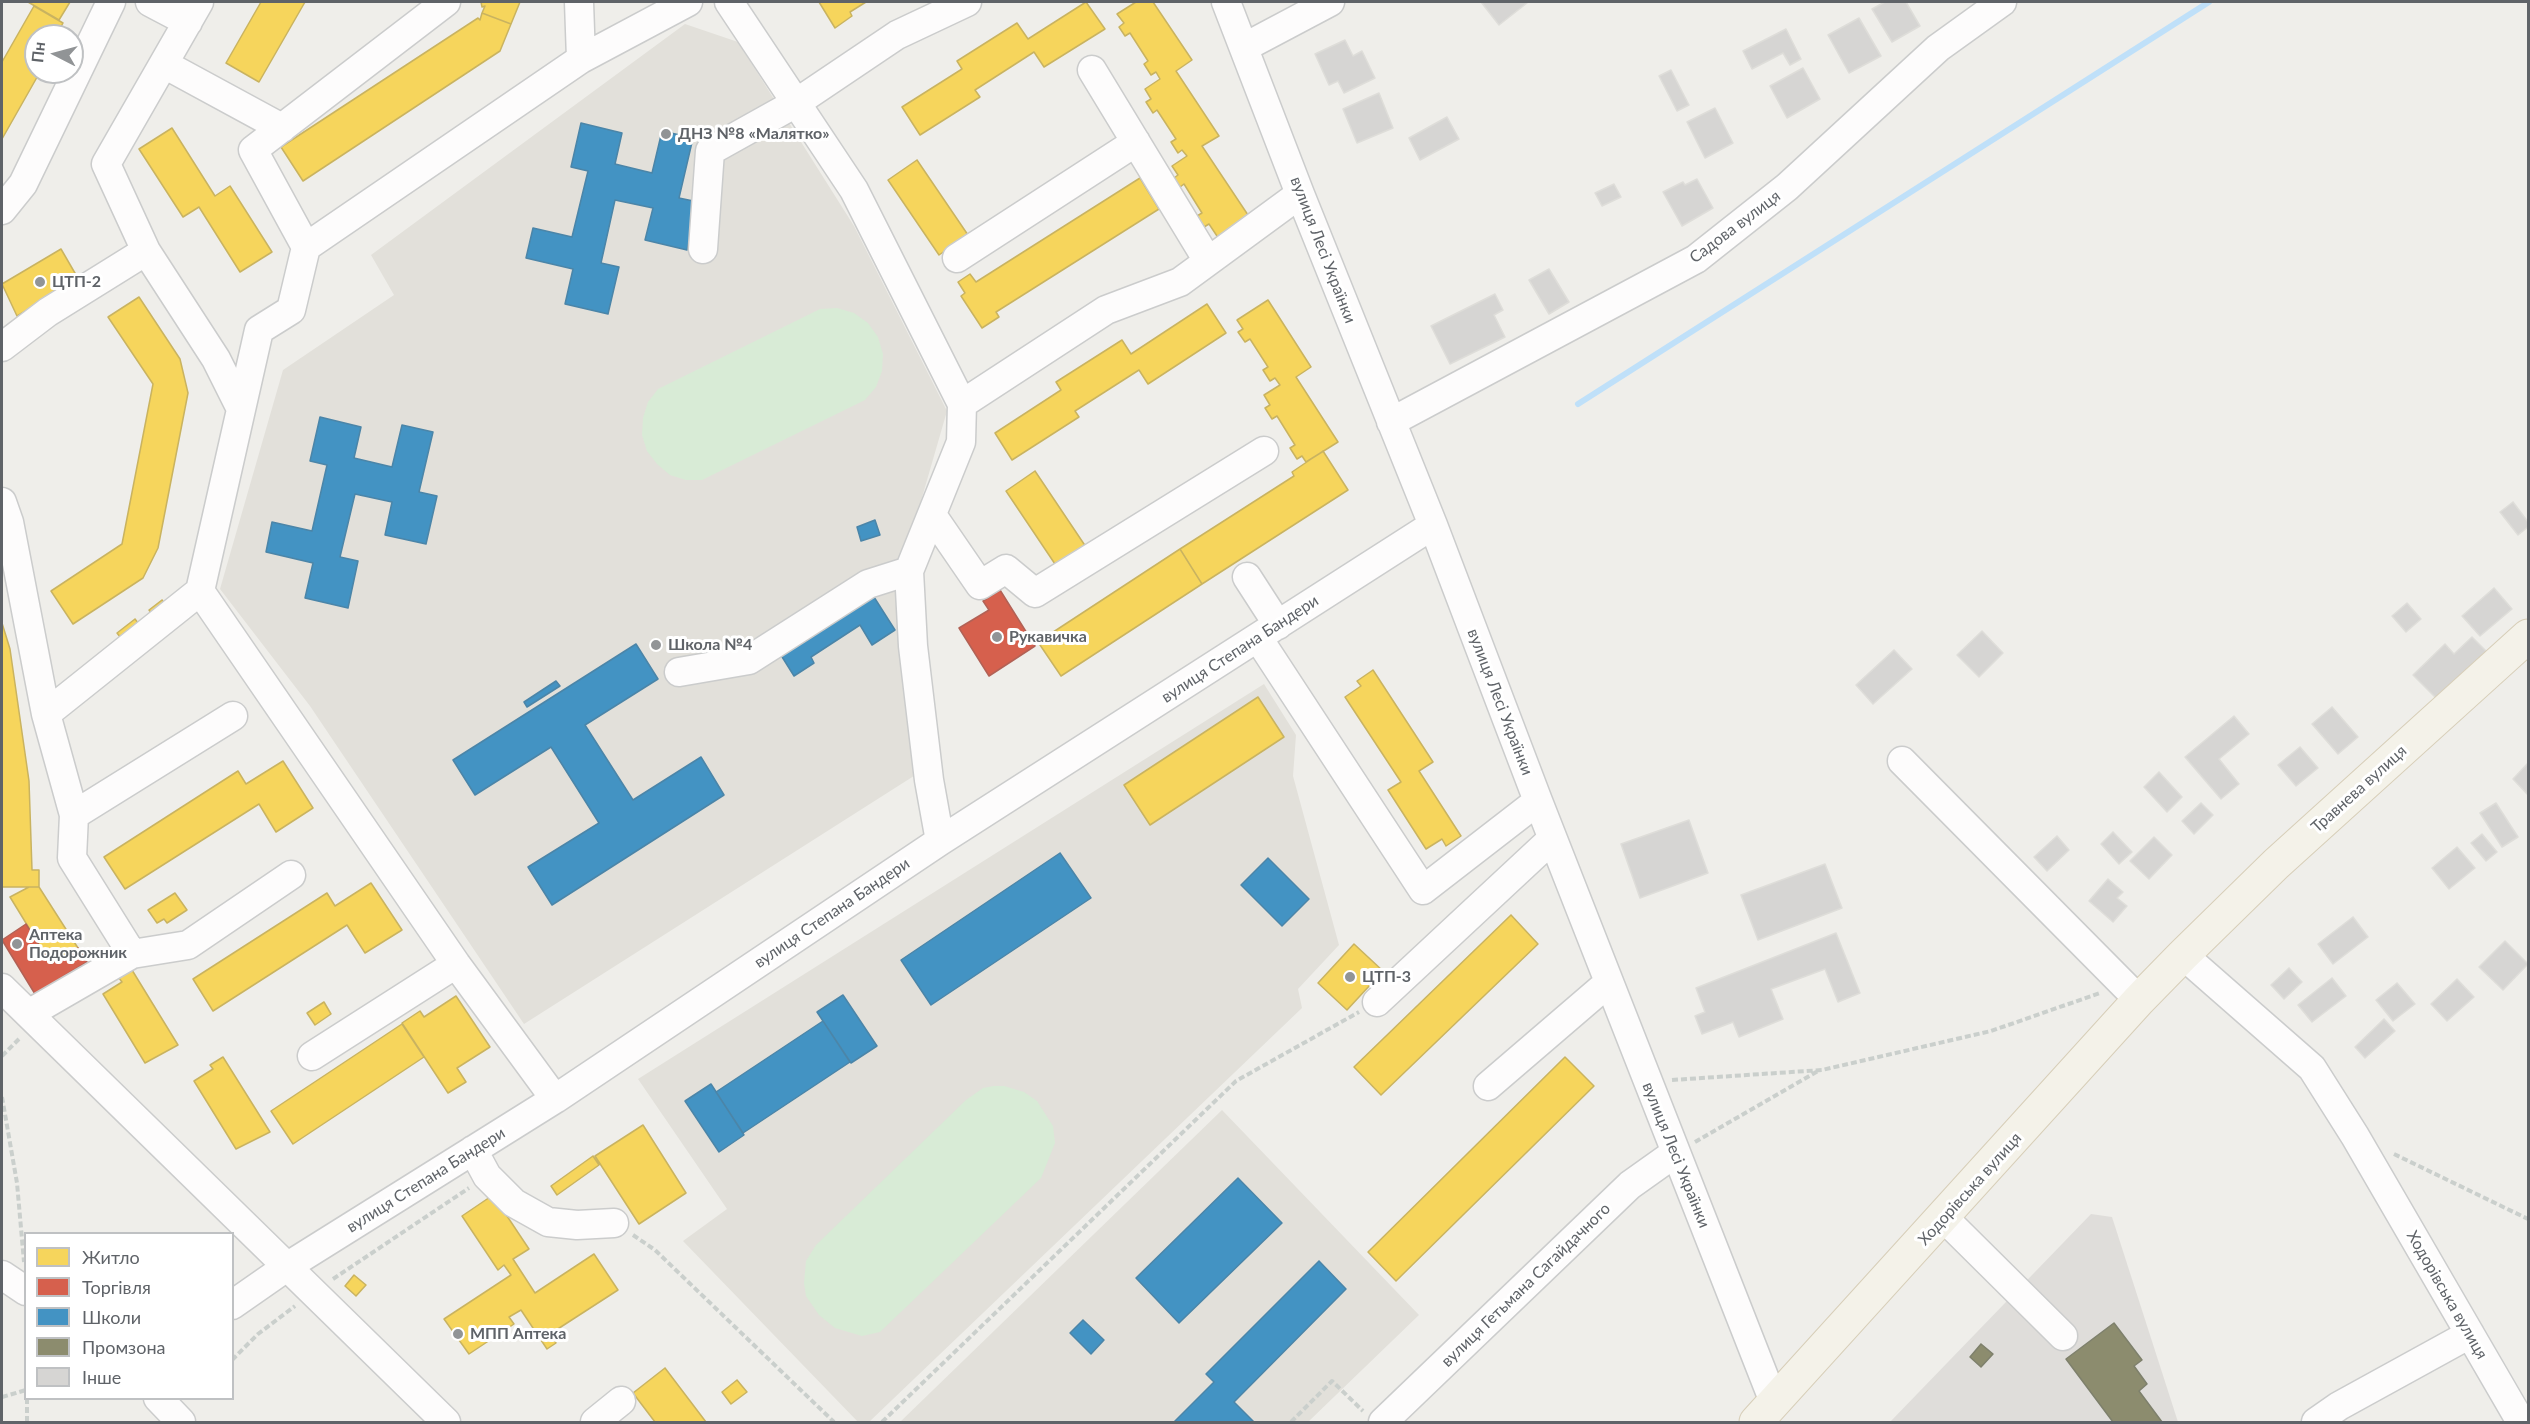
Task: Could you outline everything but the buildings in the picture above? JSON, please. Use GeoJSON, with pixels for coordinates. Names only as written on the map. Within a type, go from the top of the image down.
{"type":"FeatureCollection","features":[{"type":"Feature","properties":{"kind":"main road","name":"Травнева вулиця"},"geometry":{"type":"LineString","coordinates":[[2188,950],[2276,864],[2529,636]]}},
{"type":"Feature","properties":{"kind":"main road","name":"Ходорівська вулиця"},"geometry":{"type":"LineString","coordinates":[[1765,1412],[1944,1218],[2132,993],[2188,950]]}},
{"type":"Feature","properties":{"kind":"street"},"geometry":{"type":"LineString","coordinates":[[2,210],[23,184],[111,2]]}},
{"type":"Feature","properties":{"kind":"street"},"geometry":{"type":"LineString","coordinates":[[150,2],[193,12],[106,164],[146,251],[216,359],[241,409]]}},
{"type":"Feature","properties":{"kind":"street"},"geometry":{"type":"LineString","coordinates":[[45,714],[200,591],[259,330],[291,310],[306,247],[253,150],[446,2]]}},
{"type":"Feature","properties":{"kind":"street"},"geometry":{"type":"LineString","coordinates":[[579,2],[581,59]]}},
{"type":"Feature","properties":{"kind":"street"},"geometry":{"type":"LineString","coordinates":[[306,247],[581,59],[688,2]]}},
{"type":"Feature","properties":{"kind":"street"},"geometry":{"type":"LineString","coordinates":[[729,2],[854,190],[962,404],[961,442],[909,571],[913,646],[929,780],[940,841]]}},
{"type":"Feature","properties":{"kind":"street"},"geometry":{"type":"LineString","coordinates":[[703,249],[710,151],[796,103],[897,35],[968,2]]}},
{"type":"Feature","properties":{"kind":"street","name":"вулиця Лесі Українки"},"geometry":{"type":"LineString","coordinates":[[1226,2],[1252,43],[1300,194],[1396,420],[1433,525],[1552,839],[1675,1154],[1765,1412]]}},
{"type":"Feature","properties":{"kind":"street"},"geometry":{"type":"LineString","coordinates":[[1252,43],[1330,2]]}},
{"type":"Feature","properties":{"kind":"street","name":"Садова вулиця"},"geometry":{"type":"LineString","coordinates":[[1396,420],[1696,259],[1787,188],[1938,48],[2002,2]]}},
{"type":"Feature","properties":{"kind":"street"},"geometry":{"type":"LineString","coordinates":[[164,63],[282,128]]}},
{"type":"Feature","properties":{"kind":"street"},"geometry":{"type":"LineString","coordinates":[[1092,70],[1208,261]]}},
{"type":"Feature","properties":{"kind":"street"},"geometry":{"type":"LineString","coordinates":[[957,258],[1136,142]]}},
{"type":"Feature","properties":{"kind":"street"},"geometry":{"type":"LineString","coordinates":[[962,404],[1106,310],[1180,282],[1300,194]]}},
{"type":"Feature","properties":{"kind":"street"},"geometry":{"type":"LineString","coordinates":[[2,347],[48,312],[146,251]]}},
{"type":"Feature","properties":{"kind":"street"},"geometry":{"type":"LineString","coordinates":[[932,515],[980,585],[1006,569],[1035,593],[1264,451]]}},
{"type":"Feature","properties":{"kind":"street"},"geometry":{"type":"LineString","coordinates":[[2,502],[9,522],[45,714],[74,815],[72,858],[132,954]]}},
{"type":"Feature","properties":{"kind":"street","name":"вулиця Степана Бандери"},"geometry":{"type":"LineString","coordinates":[[234,1304],[288,1266],[555,1099],[940,841],[1433,525]]}},
{"type":"Feature","properties":{"kind":"street"},"geometry":{"type":"LineString","coordinates":[[679,672],[748,660],[868,585],[909,571]]}},
{"type":"Feature","properties":{"kind":"street"},"geometry":{"type":"LineString","coordinates":[[1247,578],[1268,632],[1423,890],[1538,801]]}},
{"type":"Feature","properties":{"kind":"street"},"geometry":{"type":"LineString","coordinates":[[200,591],[456,964],[555,1099]]}},
{"type":"Feature","properties":{"kind":"street"},"geometry":{"type":"LineString","coordinates":[[74,815],[232,716]]}},
{"type":"Feature","properties":{"kind":"street"},"geometry":{"type":"LineString","coordinates":[[1902,761],[2132,993]]}},
{"type":"Feature","properties":{"kind":"street"},"geometry":{"type":"LineString","coordinates":[[1377,1002],[1552,839]]}},
{"type":"Feature","properties":{"kind":"street"},"geometry":{"type":"LineString","coordinates":[[30,1013],[132,954],[188,945],[291,875]]}},
{"type":"Feature","properties":{"kind":"street","name":"Ходорівська вулиця"},"geometry":{"type":"LineString","coordinates":[[2188,950],[2312,1068],[2355,1136],[2521,1422]]}},
{"type":"Feature","properties":{"kind":"street"},"geometry":{"type":"LineString","coordinates":[[312,1056],[456,964]]}},
{"type":"Feature","properties":{"kind":"street"},"geometry":{"type":"LineString","coordinates":[[1488,1086],[1608,983]]}},
{"type":"Feature","properties":{"kind":"street"},"geometry":{"type":"LineString","coordinates":[[2,988],[446,1422]]}},
{"type":"Feature","properties":{"kind":"street"},"geometry":{"type":"LineString","coordinates":[[473,1150],[487,1176],[514,1203],[548,1222],[577,1225],[614,1223]]}},
{"type":"Feature","properties":{"kind":"street","name":"вулиця Гетьмана Сагайдачного"},"geometry":{"type":"LineString","coordinates":[[1374,1418],[1630,1185],[1675,1154]]}},
{"type":"Feature","properties":{"kind":"street"},"geometry":{"type":"LineString","coordinates":[[1944,1218],[2063,1336]]}},
{"type":"Feature","properties":{"kind":"street"},"geometry":{"type":"LineString","coordinates":[[2316,1422],[2339,1406],[2470,1334]]}},
{"type":"Feature","properties":{"kind":"street"},"geometry":{"type":"LineString","coordinates":[[160,1400],[181,1422]]}},
{"type":"Feature","properties":{"kind":"street"},"geometry":{"type":"LineString","coordinates":[[595,1422],[621,1401]]}},
{"type":"Feature","properties":{"kind":"path"},"geometry":{"type":"LineString","coordinates":[[1647,1082],[1822,1070],[1991,1031],[2132,993]]}},
{"type":"Feature","properties":{"kind":"path"},"geometry":{"type":"LineString","coordinates":[[882,1422],[1236,1081],[1377,1002]]}},
{"type":"Feature","properties":{"kind":"path"},"geometry":{"type":"LineString","coordinates":[[1675,1154],[1822,1070]]}},
{"type":"Feature","properties":{"kind":"path"},"geometry":{"type":"LineString","coordinates":[[2,1097],[17,1183],[17,1278]]}},
{"type":"Feature","properties":{"kind":"path"},"geometry":{"type":"LineString","coordinates":[[2355,1136],[2529,1219]]}},
{"type":"Feature","properties":{"kind":"path"},"geometry":{"type":"LineString","coordinates":[[234,1358],[258,1334],[314,1292],[487,1176]]}},
{"type":"Feature","properties":{"kind":"path"},"geometry":{"type":"LineString","coordinates":[[614,1223],[655,1250],[834,1422]]}},
{"type":"Feature","properties":{"kind":"path"},"geometry":{"type":"LineString","coordinates":[[1291,1422],[1332,1381],[1374,1418]]}},
{"type":"Feature","properties":{"kind":"path"},"geometry":{"type":"LineString","coordinates":[[2,1397],[24,1391]]}},
{"type":"Feature","properties":{"kind":"path"},"geometry":{"type":"LineString","coordinates":[[27,1400],[27,1422]]}},
{"type":"Feature","properties":{"kind":"shaded area","name":"Школа №4"},"geometry":{"type":"Polygon","coordinates":[[[685,24],[738,42],[854,226],[947,411],[897,584],[917,774],[524,1024],[310,706],[220,589],[283,370],[394,295],[371,255],[685,24]]]}},
{"type":"Feature","properties":{"kind":"shaded area"},"geometry":{"type":"Polygon","coordinates":[[[1264,684],[1296,735],[1293,776],[1339,945],[1298,989],[1302,1008],[869,1422],[858,1422],[683,1241],[727,1209],[638,1079],[1264,684]]]}},
{"type":"Feature","properties":{"kind":"shaded area"},"geometry":{"type":"Polygon","coordinates":[[[1222,1110],[1419,1315],[1308,1422],[900,1422],[1222,1110]]]}},
{"type":"Feature","properties":{"kind":"shaded area"},"geometry":{"type":"Polygon","coordinates":[[[2091,1214],[2112,1217],[2178,1422],[1890,1422],[2091,1214]]]}},
{"type":"Feature","properties":{"kind":"green space"},"geometry":{"type":"Polygon","coordinates":[[[837,308],[854,313],[868,323],[878,337],[883,354],[882,371],[876,387],[865,400],[702,480],[686,480],[670,475],[657,464],[647,451],[642,435],[643,418],[648,402],[658,389],[820,309],[837,308]]]}},
{"type":"Feature","properties":{"kind":"green space"},"geometry":{"type":"Polygon","coordinates":[[[1004,1086],[1024,1092],[1037,1101],[1053,1126],[1055,1143],[1041,1178],[880,1332],[862,1336],[835,1328],[819,1315],[806,1296],[804,1283],[806,1261],[816,1245],[966,1100],[983,1088],[1004,1086]]]}},
{"type":"Feature","properties":{"kind":"waterway"},"geometry":{"type":"LineString","coordinates":[[1578,404],[2209,2]]}},
{"type":"Feature","properties":{"kind":"place","name":"ДНЗ №8 «Малятко»"},"geometry":{"type":"Point","coordinates":[666,134]}},
{"type":"Feature","properties":{"kind":"place","name":"ЦТП-2"},"geometry":{"type":"Point","coordinates":[40,282]}},
{"type":"Feature","properties":{"kind":"place","name":"Рукавичка"},"geometry":{"type":"Point","coordinates":[997,637]}},
{"type":"Feature","properties":{"kind":"place","name":"Школа №4"},"geometry":{"type":"Point","coordinates":[656,645]}},
{"type":"Feature","properties":{"kind":"place","name":"Аптека Подорожник"},"geometry":{"type":"Point","coordinates":[17,944]}},
{"type":"Feature","properties":{"kind":"place","name":"ЦТП-3"},"geometry":{"type":"Point","coordinates":[1350,977]}},
{"type":"Feature","properties":{"kind":"place","name":"МПП Аптека"},"geometry":{"type":"Point","coordinates":[458,1334]}}]}
